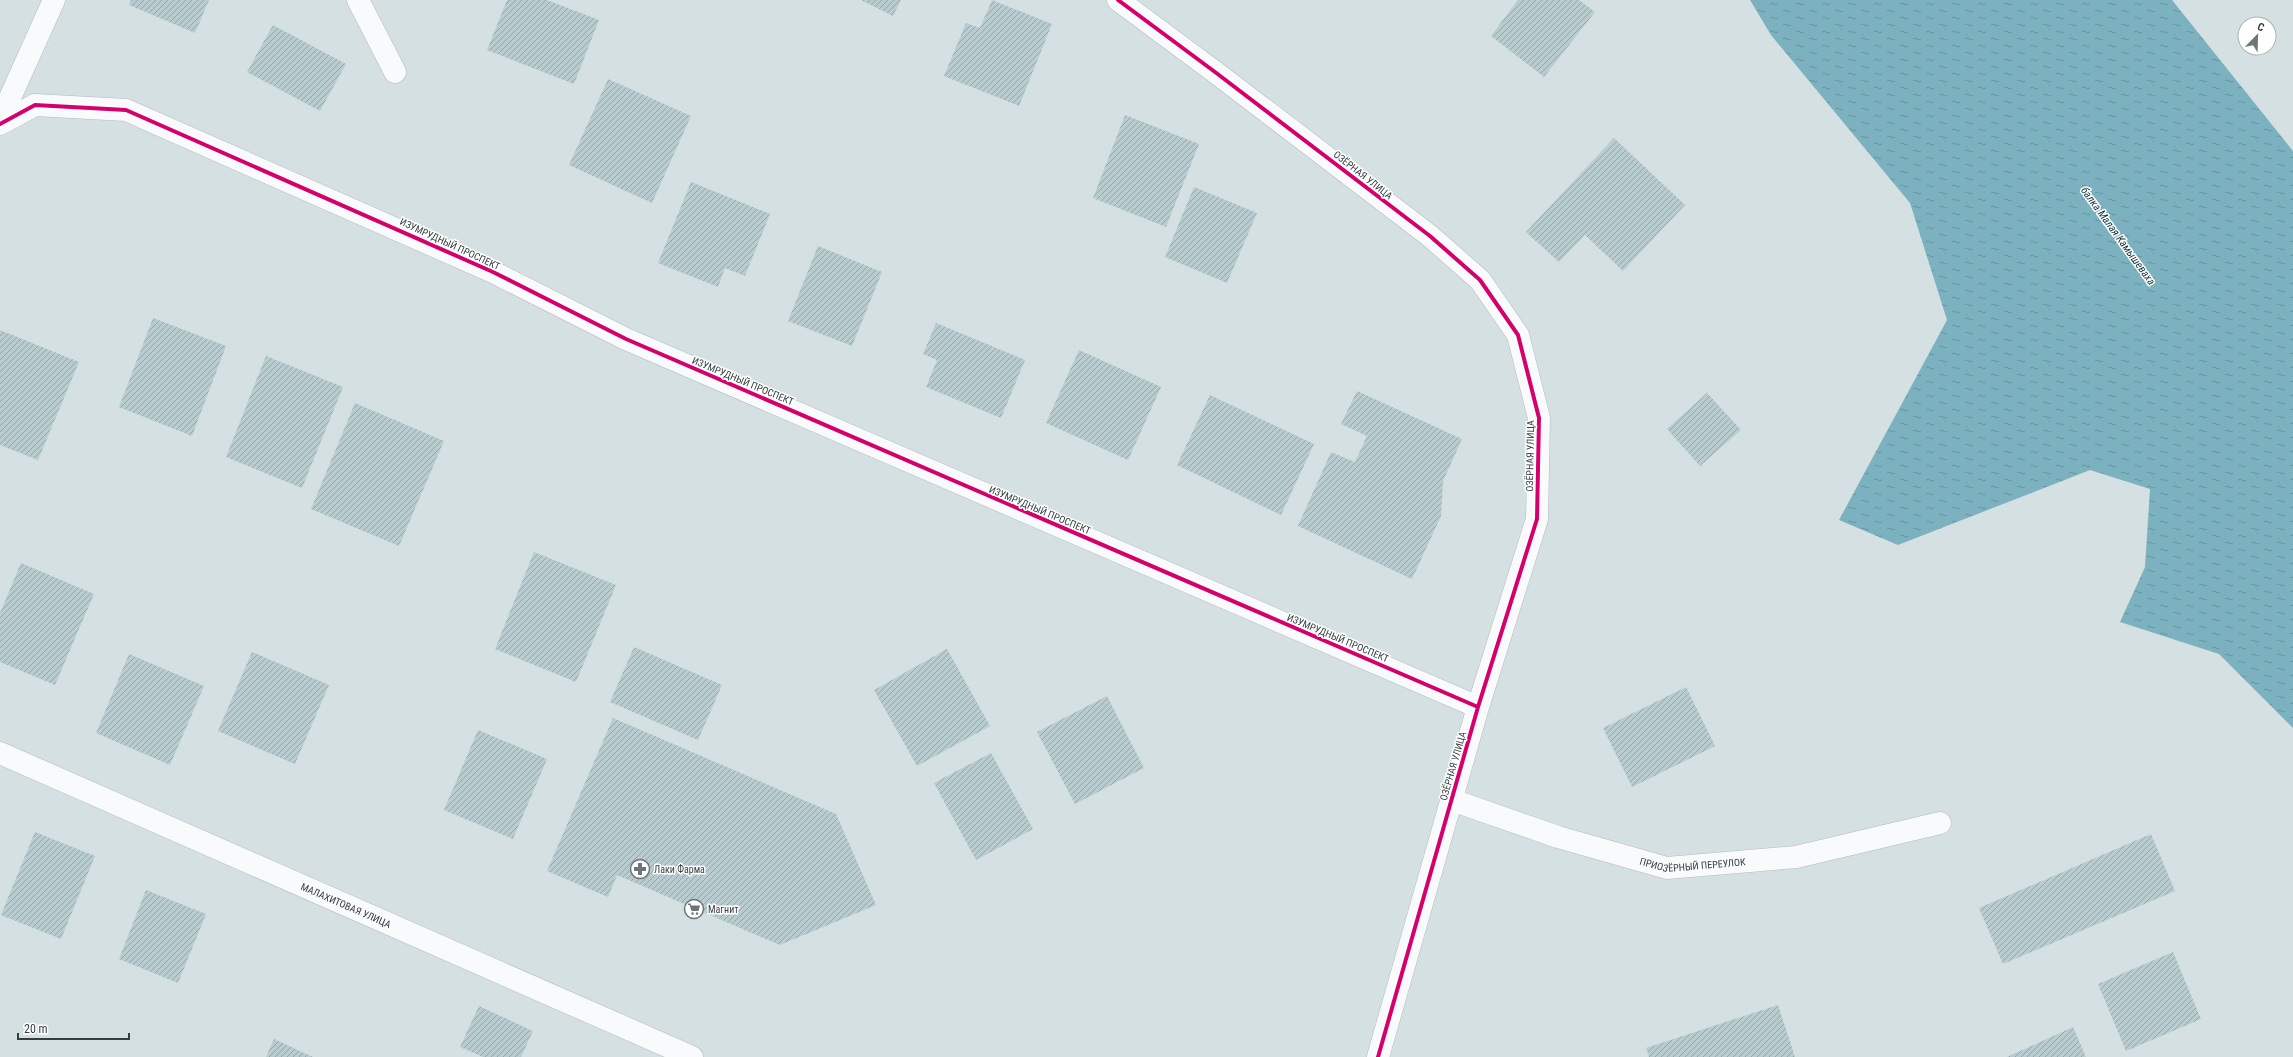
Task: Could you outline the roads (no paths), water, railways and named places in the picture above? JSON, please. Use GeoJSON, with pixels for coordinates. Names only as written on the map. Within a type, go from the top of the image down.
{"type":"FeatureCollection","features":[{"type":"Feature","properties":{"kind":"street"},"geometry":{"type":"LineString","coordinates":[[0,120],[54,0]]}},
{"type":"Feature","properties":{"kind":"street"},"geometry":{"type":"LineString","coordinates":[[358,0],[395,72]]}},
{"type":"Feature","properties":{"kind":"street","name":"ОЗЁРНАЯ УЛИЦА"},"geometry":{"type":"LineString","coordinates":[[1118,0],[1430,236],[1480,280],[1518,335],[1539,418],[1537,519],[1478,707],[1378,1057]]}},
{"type":"Feature","properties":{"kind":"street","name":"ИЗУМРУДНЫЙ ПРОСПЕКТ"},"geometry":{"type":"LineString","coordinates":[[0,124],[35,105],[126,110],[493,272],[626,339],[1478,707]]}},
{"type":"Feature","properties":{"kind":"street","name":"МАЛАХИТОВАЯ УЛИЦА"},"geometry":{"type":"LineString","coordinates":[[0,753],[692,1057]]}},
{"type":"Feature","properties":{"kind":"street","name":"ПРИОЗЁРНЫЙ ПЕРЕУЛОК"},"geometry":{"type":"LineString","coordinates":[[1452,800],[1558,837],[1667,868],[1796,857],[1940,823]]}},
{"type":"Feature","properties":{"kind":"water","name":"балка Малая Камышеваха"},"geometry":{"type":"Polygon","coordinates":[[[1750,0],[2172,0],[2293,151],[2293,728],[2219,654],[2120,622],[2145,567],[2150,489],[2090,470],[1898,545],[1839,520],[1947,320],[1910,203],[1771,35],[1750,0]]]}},
{"type":"Feature","properties":{"kind":"place","name":"Лаки Фарма"},"geometry":{"type":"Point","coordinates":[640,869]}},
{"type":"Feature","properties":{"kind":"place","name":"Магнит"},"geometry":{"type":"Point","coordinates":[694,909]}}]}
